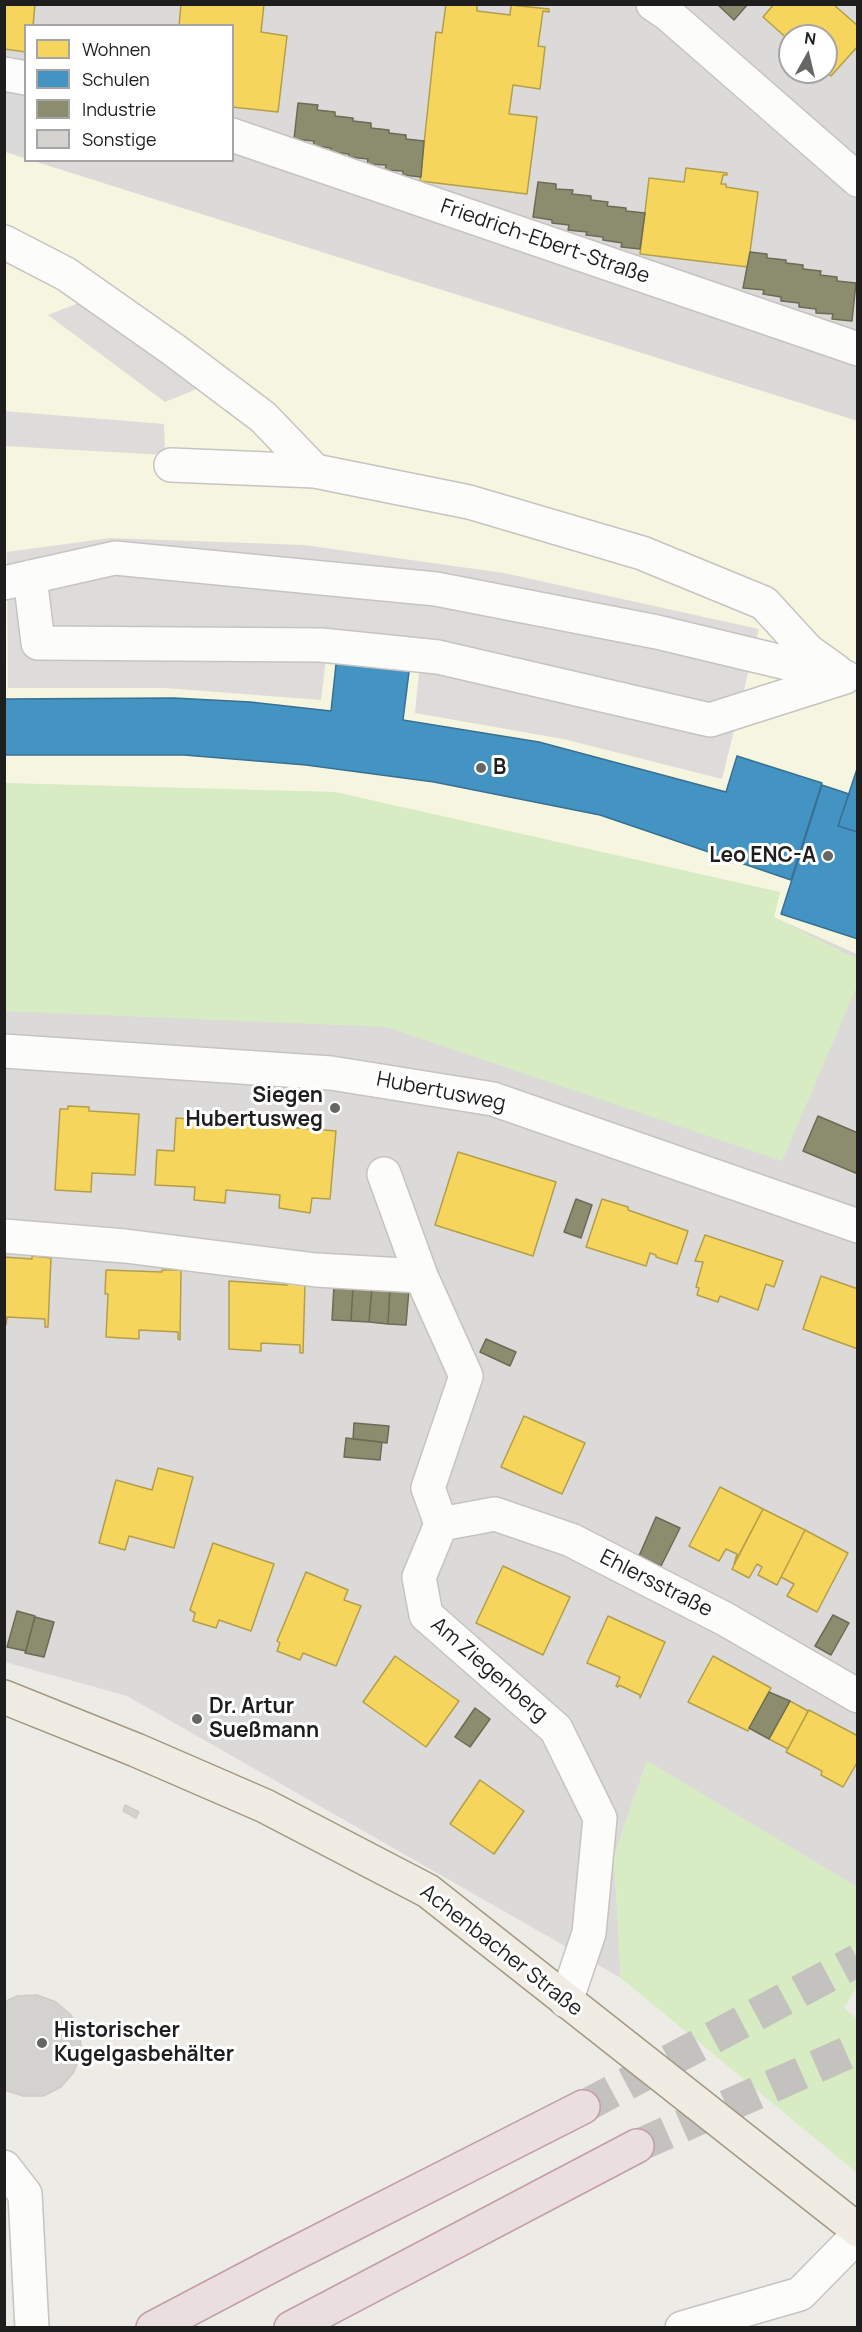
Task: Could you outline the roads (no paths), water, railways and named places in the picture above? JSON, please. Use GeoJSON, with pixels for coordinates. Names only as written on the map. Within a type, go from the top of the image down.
{"type":"FeatureCollection","features":[{"type":"Feature","properties":{"kind":"highway"},"geometry":{"type":"LineString","coordinates":[[153,2328],[583,2107]]}},
{"type":"Feature","properties":{"kind":"highway"},"geometry":{"type":"LineString","coordinates":[[301,2322],[637,2146]]}},
{"type":"Feature","properties":{"kind":"main road","name":"Achenbacher Straße"},"geometry":{"type":"LineString","coordinates":[[4,1697],[136,1750],[265,1806],[428,1891],[858,2230]]}},
{"type":"Feature","properties":{"kind":"street"},"geometry":{"type":"LineString","coordinates":[[653,4],[669,15],[858,180]]}},
{"type":"Feature","properties":{"kind":"street"},"geometry":{"type":"LineString","coordinates":[[4,74],[24,78]]}},
{"type":"Feature","properties":{"kind":"street","name":"Friedrich-Ebert-Straße"},"geometry":{"type":"LineString","coordinates":[[234,136],[858,349]]}},
{"type":"Feature","properties":{"kind":"street"},"geometry":{"type":"LineString","coordinates":[[4,242],[66,274],[174,350],[263,417],[315,471]]}},
{"type":"Feature","properties":{"kind":"street"},"geometry":{"type":"LineString","coordinates":[[171,465],[315,471],[469,502],[642,553],[764,603],[808,651],[851,680]]}},
{"type":"Feature","properties":{"kind":"street"},"geometry":{"type":"LineString","coordinates":[[115,558],[436,589],[657,632],[851,680],[711,720],[438,657],[321,645],[38,643],[17,580],[115,558]]}},
{"type":"Feature","properties":{"kind":"street","name":"Hubertusweg"},"geometry":{"type":"LineString","coordinates":[[4,1051],[330,1073],[493,1099],[858,1226]]}},
{"type":"Feature","properties":{"kind":"street"},"geometry":{"type":"LineString","coordinates":[[384,1174],[421,1276],[466,1376],[429,1488],[441,1524]]}},
{"type":"Feature","properties":{"kind":"street"},"geometry":{"type":"LineString","coordinates":[[4,1236],[125,1246],[316,1270],[421,1276]]}},
{"type":"Feature","properties":{"kind":"street","name":"Ehlersstraße"},"geometry":{"type":"LineString","coordinates":[[441,1524],[495,1514],[571,1540],[725,1619],[858,1696]]}},
{"type":"Feature","properties":{"kind":"street","name":"Am Ziegenberg"},"geometry":{"type":"LineString","coordinates":[[441,1524],[419,1577],[426,1615],[556,1730],[600,1818],[589,1933],[566,2001]]}},
{"type":"Feature","properties":{"kind":"street"},"geometry":{"type":"LineString","coordinates":[[4,2167],[25,2194],[32,2328]]}},
{"type":"Feature","properties":{"kind":"street"},"geometry":{"type":"LineString","coordinates":[[682,2328],[800,2294],[858,2235]]}},
{"type":"Feature","properties":{"kind":"tunnel"},"geometry":{"type":"LineString","coordinates":[[583,2107],[858,1960]]}},
{"type":"Feature","properties":{"kind":"tunnel"},"geometry":{"type":"LineString","coordinates":[[637,2146],[858,2048]]}},
{"type":"Feature","properties":{"kind":"place","name":"B"},"geometry":{"type":"Point","coordinates":[481,768]}},
{"type":"Feature","properties":{"kind":"place","name":"Leo ENC-A"},"geometry":{"type":"Point","coordinates":[828,856]}},
{"type":"Feature","properties":{"kind":"place","name":"Siegen Hubertusweg"},"geometry":{"type":"Point","coordinates":[335,1108]}},
{"type":"Feature","properties":{"kind":"place","name":"Dr. Artur Sueßmann"},"geometry":{"type":"Point","coordinates":[197,1719]}},
{"type":"Feature","properties":{"kind":"place","name":"Historischer Kugelgasbehälter"},"geometry":{"type":"Point","coordinates":[42,2043]}}]}
